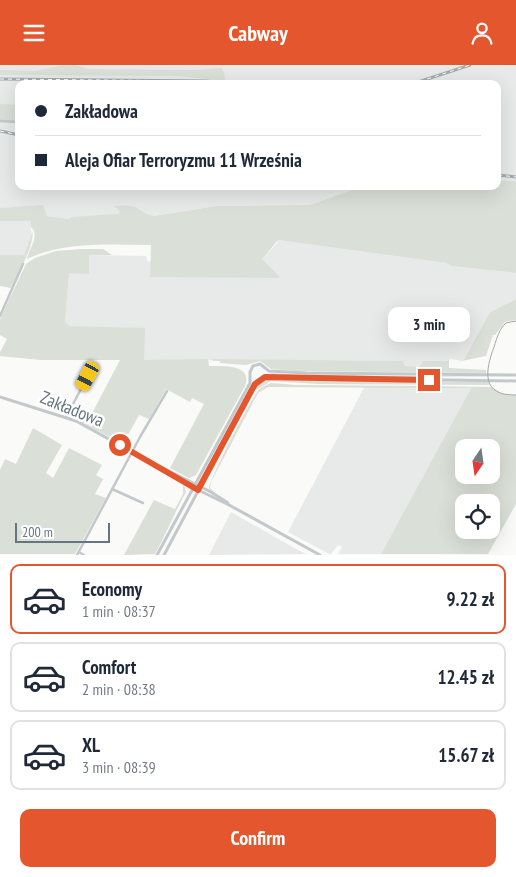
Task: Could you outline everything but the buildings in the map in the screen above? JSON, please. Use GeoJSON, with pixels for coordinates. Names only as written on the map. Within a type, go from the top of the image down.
{"type":"FeatureCollection","features":[{"type":"Feature","properties":{"kind":"street"},"geometry":{"type":"LineString","coordinates":[[0,121],[15,122]]}},
{"type":"Feature","properties":{"kind":"street"},"geometry":{"type":"LineString","coordinates":[[0,316],[24,263]]}},
{"type":"Feature","properties":{"kind":"street"},"geometry":{"type":"LineString","coordinates":[[157,555],[250,383],[250,371],[254,365],[260,365],[266,369],[306,373],[516,375]]}},
{"type":"Feature","properties":{"kind":"street"},"geometry":{"type":"LineString","coordinates":[[265,377],[266,369]]}},
{"type":"Feature","properties":{"kind":"street"},"geometry":{"type":"LineString","coordinates":[[66,417],[88,376]]}},
{"type":"Feature","properties":{"kind":"street"},"geometry":{"type":"LineString","coordinates":[[251,377],[258,381]]}},
{"type":"Feature","properties":{"kind":"street"},"geometry":{"type":"LineString","coordinates":[[164,555],[258,381],[265,377],[516,381]]}},
{"type":"Feature","properties":{"kind":"street"},"geometry":{"type":"LineString","coordinates":[[84,555],[78,553],[132,451],[167,391]]}},
{"type":"Feature","properties":{"kind":"street","name":"Zakładowa"},"geometry":{"type":"LineString","coordinates":[[0,397],[66,417],[199,488],[222,498],[229,505],[320,555]]}},
{"type":"Feature","properties":{"kind":"street"},"geometry":{"type":"LineString","coordinates":[[112,489],[143,503]]}},
{"type":"Feature","properties":{"kind":"shaded area"},"geometry":{"type":"Polygon","coordinates":[[[0,65],[516,65],[516,181],[501,181],[501,80],[15,80],[15,190],[352,190],[309,205],[217,206],[119,221],[47,216],[43,206],[0,208],[0,65]]]}},
{"type":"Feature","properties":{"kind":"shaded area"},"geometry":{"type":"Polygon","coordinates":[[[64,65],[75,65],[88,69],[195,70],[221,68],[224,72],[225,80],[180,76],[0,75],[0,70],[35,71],[64,65]]]}},
{"type":"Feature","properties":{"kind":"shaded area"},"geometry":{"type":"Polygon","coordinates":[[[0,104],[15,105],[15,121],[0,121],[0,104]]]}},
{"type":"Feature","properties":{"kind":"shaded area"},"geometry":{"type":"Polygon","coordinates":[[[501,181],[516,181],[516,273],[451,266],[446,263],[278,240],[262,259],[279,278],[150,277],[151,245],[88,245],[57,249],[27,259],[35,235],[31,227],[31,221],[0,221],[0,208],[43,205],[47,216],[70,219],[71,217],[118,214],[120,211],[114,206],[132,206],[153,216],[217,206],[309,205],[352,190],[501,190],[501,181]]]}},
{"type":"Feature","properties":{"kind":"shaded area"},"geometry":{"type":"Polygon","coordinates":[[[0,221],[31,221],[31,236],[24,255],[0,255],[0,221]]]}},
{"type":"Feature","properties":{"kind":"shaded area"},"geometry":{"type":"Polygon","coordinates":[[[32,231],[29,251],[11,288],[0,286],[0,255],[24,255],[32,231]]]}},
{"type":"Feature","properties":{"kind":"shaded area"},"geometry":{"type":"Polygon","coordinates":[[[278,240],[446,263],[451,266],[516,273],[516,299],[490,312],[463,361],[450,359],[448,361],[423,361],[419,367],[405,367],[403,361],[144,360],[94,327],[70,326],[65,322],[69,273],[89,255],[146,256],[147,261],[151,262],[150,277],[279,276],[262,259],[278,240]]]}},
{"type":"Feature","properties":{"kind":"shaded area"},"geometry":{"type":"Polygon","coordinates":[[[103,249],[112,255],[89,255],[89,274],[69,273],[65,322],[70,326],[145,328],[144,360],[208,359],[209,366],[235,368],[245,374],[245,386],[196,475],[189,478],[170,468],[204,404],[192,398],[190,402],[166,389],[149,419],[139,415],[123,444],[69,416],[70,414],[87,423],[120,360],[41,360],[0,356],[0,352],[7,339],[0,335],[0,319],[26,264],[35,258],[56,251],[103,249]]]}},
{"type":"Feature","properties":{"kind":"shaded area"},"geometry":{"type":"Polygon","coordinates":[[[516,299],[516,320],[505,322],[493,335],[486,356],[463,361],[490,312],[516,299]]]}},
{"type":"Feature","properties":{"kind":"shaded area"},"geometry":{"type":"Polygon","coordinates":[[[212,359],[403,361],[405,366],[419,367],[423,361],[448,361],[449,359],[449,368],[486,370],[486,373],[295,371],[271,369],[260,361],[246,365],[220,363],[220,361],[213,361],[212,359]]]}},
{"type":"Feature","properties":{"kind":"shaded area"},"geometry":{"type":"Polygon","coordinates":[[[271,373],[516,377],[318,377],[270,375],[271,373]]]}},
{"type":"Feature","properties":{"kind":"shaded area"},"geometry":{"type":"Polygon","coordinates":[[[268,379],[489,382],[490,385],[318,384],[271,381],[255,389],[268,379]]]}},
{"type":"Feature","properties":{"kind":"shaded area"},"geometry":{"type":"Polygon","coordinates":[[[271,383],[424,386],[425,388],[268,387],[258,393],[211,482],[230,440],[259,390],[264,386],[271,383]]]}},
{"type":"Feature","properties":{"kind":"shaded area"},"geometry":{"type":"Polygon","coordinates":[[[365,386],[471,388],[381,554],[338,554],[342,547],[338,545],[329,554],[288,532],[365,386]]]}},
{"type":"Feature","properties":{"kind":"shaded area"},"geometry":{"type":"Polygon","coordinates":[[[427,386],[492,387],[502,394],[516,395],[516,504],[500,533],[500,494],[455,494],[455,539],[496,539],[488,554],[381,554],[471,388],[426,388],[427,386]]]}},
{"type":"Feature","properties":{"kind":"shaded area"},"geometry":{"type":"Polygon","coordinates":[[[33,428],[62,445],[46,473],[53,478],[69,448],[102,465],[96,475],[103,479],[95,494],[106,498],[75,554],[0,554],[0,470],[5,459],[16,464],[33,428]]]}},
{"type":"Feature","properties":{"kind":"shaded area"},"geometry":{"type":"Polygon","coordinates":[[[183,484],[186,492],[155,554],[124,555],[154,500],[175,509],[183,494],[183,484]]]}},
{"type":"Feature","properties":{"kind":"shaded area"},"geometry":{"type":"Polygon","coordinates":[[[231,512],[296,549],[306,554],[209,555],[231,512]]]}},
{"type":"Feature","properties":{"kind":"tram line"},"geometry":{"type":"LineString","coordinates":[[516,321],[506,323],[500,331],[491,356],[488,373],[491,387],[505,394],[516,395]]}},
{"type":"Feature","properties":{"kind":"railway"},"geometry":{"type":"LineString","coordinates":[[424,80],[470,65]]}},
{"type":"Feature","properties":{"kind":"railway"},"geometry":{"type":"LineString","coordinates":[[0,79],[103,80]]}},
{"type":"Feature","properties":{"kind":"railway"},"geometry":{"type":"LineString","coordinates":[[0,131],[15,134]]}},
{"type":"Feature","properties":{"kind":"railway"},"geometry":{"type":"LineString","coordinates":[[501,175],[516,177]]}},
{"type":"Feature","properties":{"kind":"route"},"geometry":{"type":"LineString","coordinates":[[120,445],[198,490],[255,384],[265,377],[429,380]]}}]}
